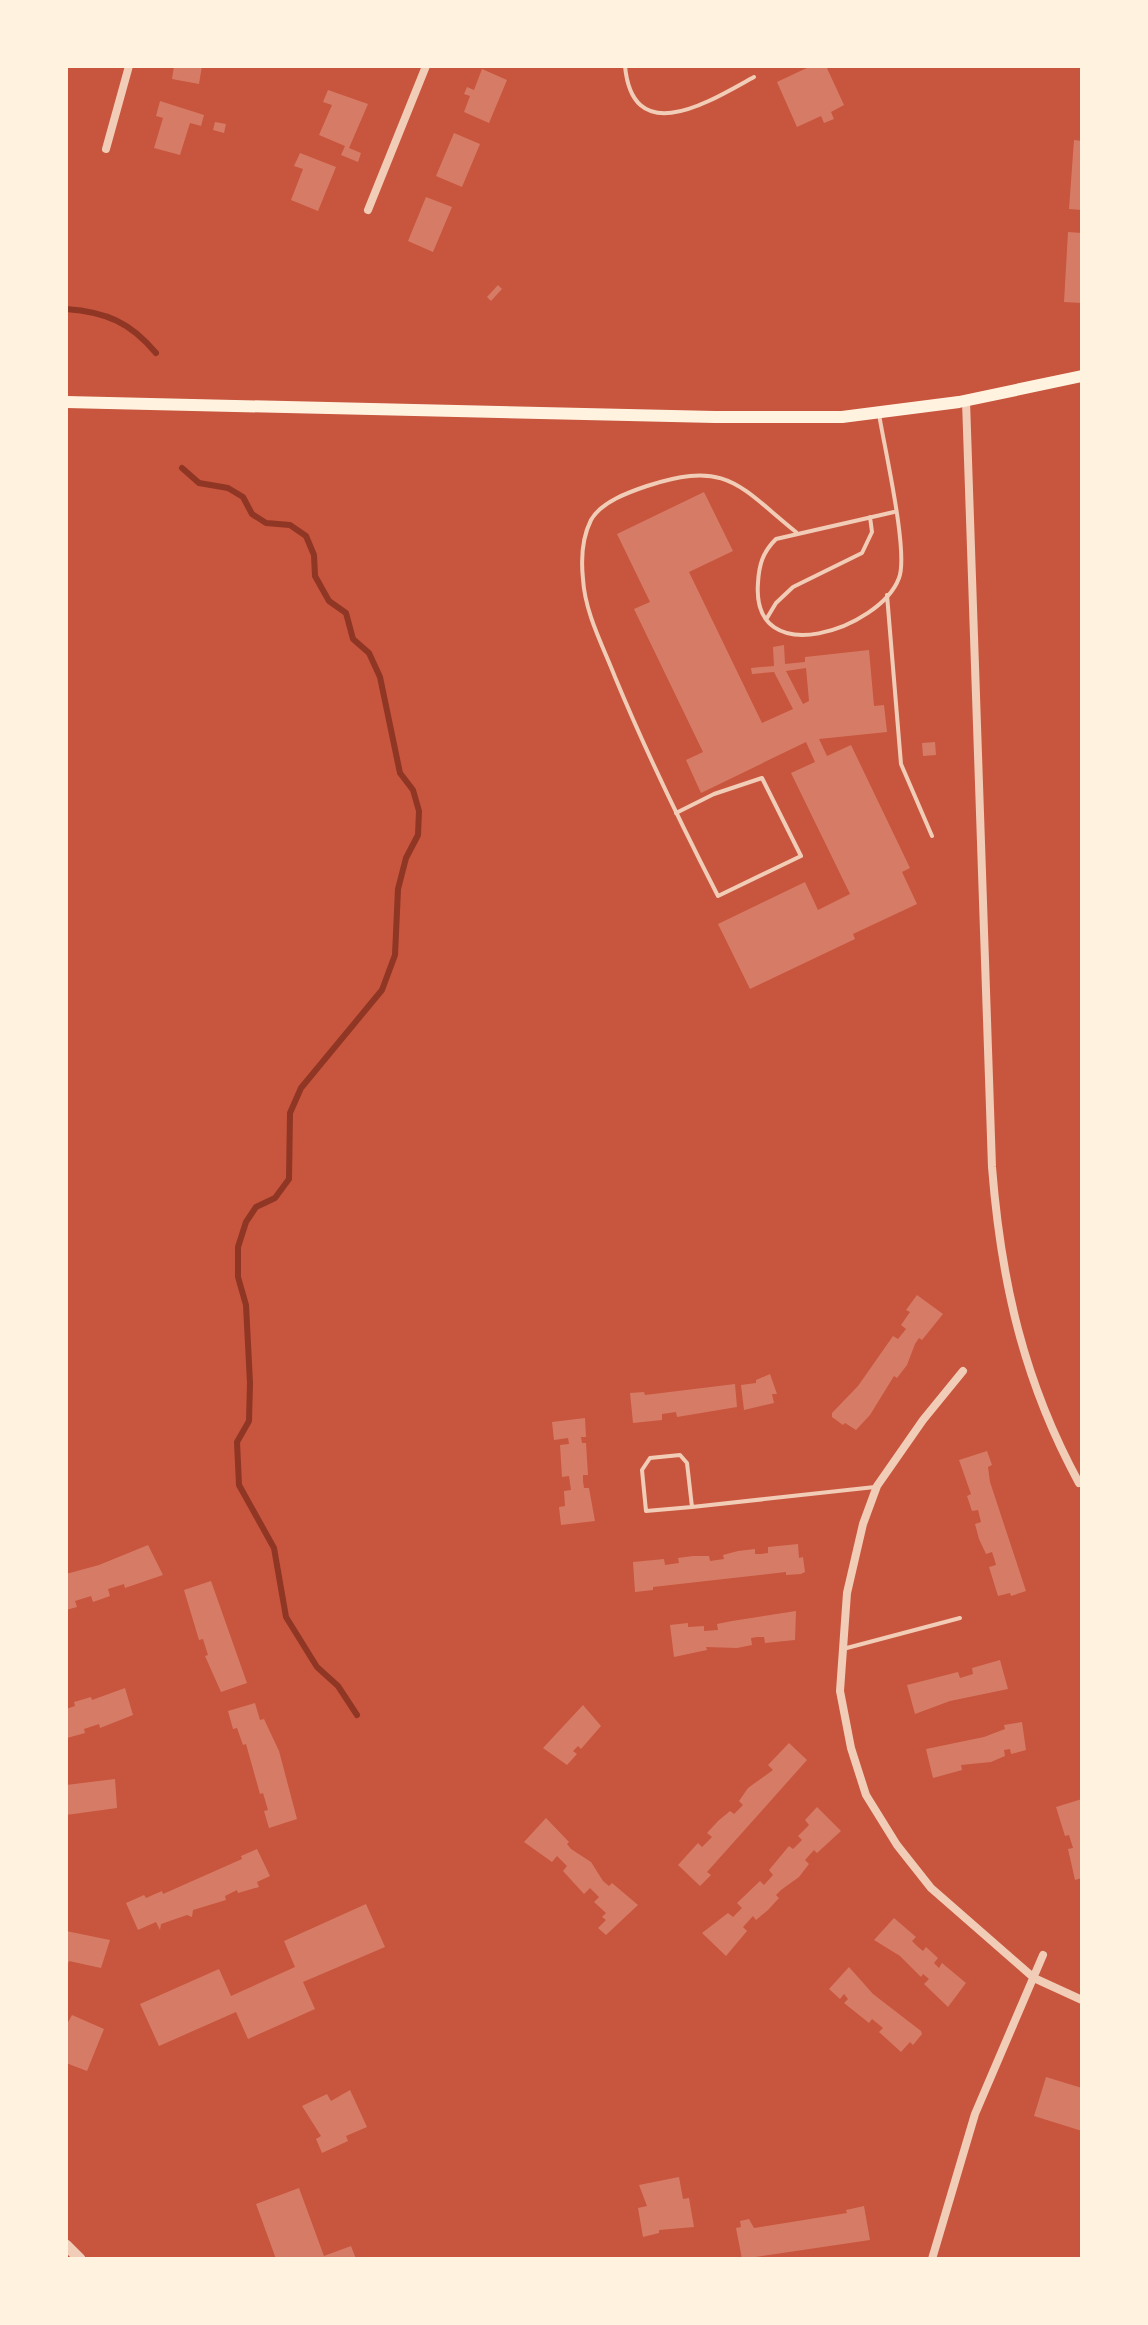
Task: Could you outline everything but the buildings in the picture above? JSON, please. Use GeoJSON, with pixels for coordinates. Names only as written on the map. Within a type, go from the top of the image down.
{"type":"FeatureCollection","features":[{"type":"Feature","properties":{"kind":"main road"},"geometry":{"type":"LineString","coordinates":[[66,402],[700,417],[879,414],[966,401],[1082,376]]}},
{"type":"Feature","properties":{"kind":"street"},"geometry":{"type":"LineString","coordinates":[[106,149],[129,66]]}},
{"type":"Feature","properties":{"kind":"street"},"geometry":{"type":"LineString","coordinates":[[368,210],[426,66]]}},
{"type":"Feature","properties":{"kind":"street"},"geometry":{"type":"LineString","coordinates":[[966,401],[990,1123],[998,1246],[1035,1390],[1081,1483]]}},
{"type":"Feature","properties":{"kind":"street"},"geometry":{"type":"LineString","coordinates":[[963,1371],[923,1420],[877,1486],[863,1524],[847,1593],[840,1691],[851,1748],[866,1795],[897,1845],[931,1888],[1034,1978],[1082,2000]]}},
{"type":"Feature","properties":{"kind":"street"},"geometry":{"type":"LineString","coordinates":[[932,2259],[975,2114],[1043,1955]]}},
{"type":"Feature","properties":{"kind":"street"},"geometry":{"type":"LineString","coordinates":[[66,2245],[80,2259]]}},
{"type":"Feature","properties":{"kind":"lane"},"geometry":{"type":"LineString","coordinates":[[625,66],[629,91],[643,106],[660,114],[692,110],[754,77]]}},
{"type":"Feature","properties":{"kind":"lane"},"geometry":{"type":"LineString","coordinates":[[879,414],[899,537],[899,578],[876,607],[833,631],[799,636],[787,634],[767,618],[757,592],[762,560],[776,539],[894,512]]}},
{"type":"Feature","properties":{"kind":"lane"},"geometry":{"type":"LineString","coordinates":[[676,813],[714,794],[762,778],[801,856],[718,896],[676,813],[593,622],[583,581],[583,542],[592,518],[609,503],[637,490],[673,478],[705,475],[735,481],[796,532]]}},
{"type":"Feature","properties":{"kind":"lane"},"geometry":{"type":"LineString","coordinates":[[767,618],[776,603],[793,587],[862,553],[872,532],[870,517]]}},
{"type":"Feature","properties":{"kind":"lane"},"geometry":{"type":"LineString","coordinates":[[887,593],[901,764],[932,836]]}},
{"type":"Feature","properties":{"kind":"lane"},"geometry":{"type":"LineString","coordinates":[[692,1507],[687,1463],[680,1455],[650,1458],[642,1470],[646,1511],[692,1507],[877,1486]]}},
{"type":"Feature","properties":{"kind":"lane"},"geometry":{"type":"LineString","coordinates":[[843,1649],[960,1618]]}},
{"type":"Feature","properties":{"kind":"waterway"},"geometry":{"type":"LineString","coordinates":[[66,309],[116,320],[137,333],[156,353]]}},
{"type":"Feature","properties":{"kind":"waterway"},"geometry":{"type":"LineString","coordinates":[[182,468],[199,483],[228,488],[243,497],[252,514],[266,523],[290,525],[306,536],[314,555],[315,576],[329,601],[346,613],[353,639],[369,653],[380,677],[400,773],[413,790],[419,811],[418,835],[406,858],[398,889],[395,955],[382,990],[301,1088],[290,1113],[289,1179],[275,1198],[256,1207],[246,1222],[238,1247],[238,1277],[246,1305],[250,1383],[249,1421],[237,1442],[239,1485],[274,1548],[286,1617],[317,1667],[338,1686],[357,1715]]}}]}
